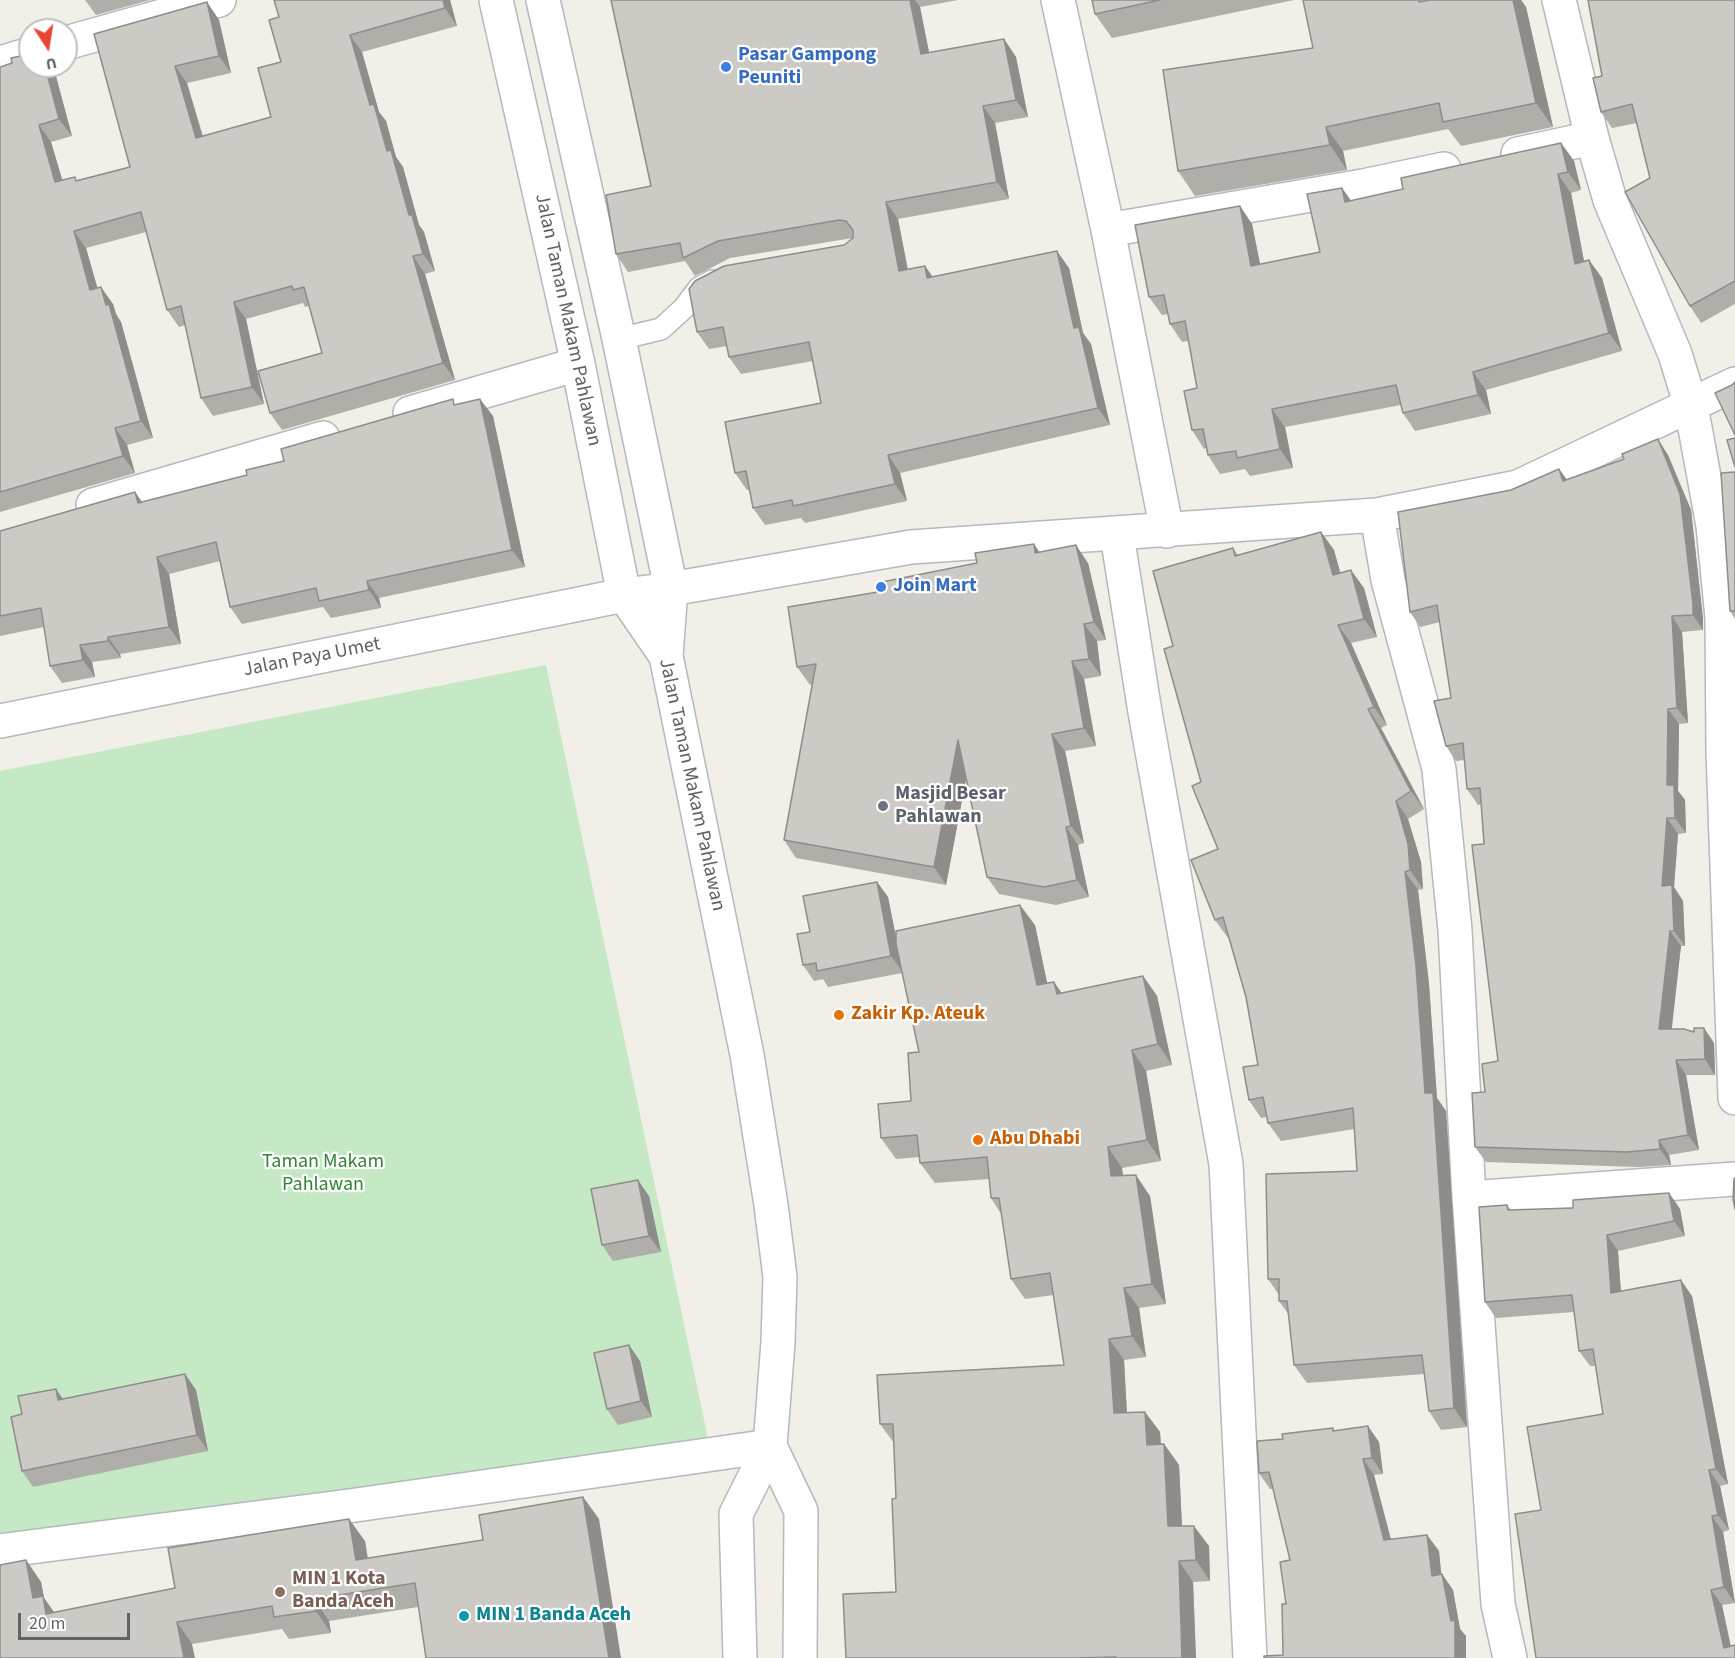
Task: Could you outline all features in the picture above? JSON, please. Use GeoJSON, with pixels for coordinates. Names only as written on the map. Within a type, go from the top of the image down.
{"type":"FeatureCollection","features":[{"type":"Feature","properties":{"kind":"street"},"geometry":{"type":"LineString","coordinates":[[78,40],[219,0]]}},
{"type":"Feature","properties":{"kind":"street","name":"Jalan Taman Makam Pahlawan"},"geometry":{"type":"LineString","coordinates":[[496,0],[578,364],[624,595],[666,656],[747,1055],[774,1226],[780,1277],[770,1446],[736,1514],[740,1658]]}},
{"type":"Feature","properties":{"kind":"street"},"geometry":{"type":"LineString","coordinates":[[543,0],[619,339],[671,589],[666,656]]}},
{"type":"Feature","properties":{"kind":"street"},"geometry":{"type":"LineString","coordinates":[[1058,0],[1108,230],[1167,531]]}},
{"type":"Feature","properties":{"kind":"street"},"geometry":{"type":"LineString","coordinates":[[1559,0],[1592,138],[1610,200],[1675,354],[1691,406],[1713,526],[1722,618],[1724,763],[1735,1098]]}},
{"type":"Feature","properties":{"kind":"street"},"geometry":{"type":"LineString","coordinates":[[0,63],[18,58]]}},
{"type":"Feature","properties":{"kind":"street"},"geometry":{"type":"LineString","coordinates":[[1108,230],[1363,186],[1592,138]]}},
{"type":"Feature","properties":{"kind":"street"},"geometry":{"type":"LineString","coordinates":[[550,243],[596,235]]}},
{"type":"Feature","properties":{"kind":"street"},"geometry":{"type":"LineString","coordinates":[[385,420],[578,364]]}},
{"type":"Feature","properties":{"kind":"street","name":"Jalan Paya Umet"},"geometry":{"type":"LineString","coordinates":[[0,721],[624,595],[671,589],[911,547],[1117,535],[1377,515],[1518,486],[1735,384]]}},
{"type":"Feature","properties":{"kind":"street"},"geometry":{"type":"LineString","coordinates":[[68,513],[351,430]]}},
{"type":"Feature","properties":{"kind":"street"},"geometry":{"type":"LineString","coordinates":[[1377,515],[1388,580],[1439,769],[1455,930],[1469,1198],[1497,1604],[1510,1658]]}},
{"type":"Feature","properties":{"kind":"street"},"geometry":{"type":"LineString","coordinates":[[1117,535],[1147,723],[1226,1164],[1250,1658]]}},
{"type":"Feature","properties":{"kind":"street"},"geometry":{"type":"LineString","coordinates":[[1469,1198],[1735,1179]]}},
{"type":"Feature","properties":{"kind":"street"},"geometry":{"type":"LineString","coordinates":[[0,1551],[349,1506],[770,1446]]}},
{"type":"Feature","properties":{"kind":"street","name":"Jalan Taman Makam Pahlawan"},"geometry":{"type":"LineString","coordinates":[[770,1446],[801,1511],[800,1658]]}},
{"type":"Feature","properties":{"kind":"lane"},"geometry":{"type":"LineString","coordinates":[[619,339],[661,328],[684,308],[699,288],[732,271]]}},
{"type":"Feature","properties":{"kind":"green space","name":"Taman Makam Pahlawan"},"geometry":{"type":"Polygon","coordinates":[[[546,665],[708,1439],[0,1552],[0,771],[546,665]]]}},
{"type":"Feature","properties":{"kind":"building"},"geometry":{"type":"Polygon","coordinates":[[[274,0],[443,0],[445,8],[350,35],[370,105],[374,104],[387,151],[391,150],[409,215],[412,215],[423,254],[413,256],[443,363],[270,413],[258,371],[322,353],[304,287],[293,290],[292,286],[234,302],[252,387],[201,398],[181,306],[167,310],[141,212],[74,231],[90,290],[101,287],[106,305],[109,304],[141,421],[115,428],[123,456],[0,492],[0,67],[12,63],[11,58],[18,57],[18,78],[48,78],[59,119],[39,125],[55,182],[75,177],[76,181],[130,167],[94,34],[207,2],[219,56],[175,66],[196,138],[271,117],[258,68],[281,62],[269,20],[279,17],[274,0]]]}},
{"type":"Feature","properties":{"kind":"building"},"geometry":{"type":"Polygon","coordinates":[[[611,0],[910,0],[921,54],[1004,39],[1016,100],[983,106],[997,182],[886,202],[899,271],[925,266],[927,278],[1057,251],[1074,328],[1079,327],[1098,408],[888,455],[895,484],[793,506],[792,500],[753,508],[746,471],[735,473],[725,422],[821,403],[809,342],[729,357],[723,327],[697,332],[689,289],[695,281],[724,266],[844,245],[853,238],[853,230],[846,221],[839,220],[718,241],[683,258],[680,243],[616,254],[606,195],[651,186],[611,0]]]}},
{"type":"Feature","properties":{"kind":"building"},"geometry":{"type":"Polygon","coordinates":[[[1092,0],[1160,0],[1095,14],[1092,0]]]}},
{"type":"Feature","properties":{"kind":"building"},"geometry":{"type":"Polygon","coordinates":[[[1303,0],[1419,0],[1419,2],[1513,0],[1536,103],[1443,122],[1439,103],[1326,127],[1330,145],[1178,171],[1163,70],[1313,48],[1303,0]]]}},
{"type":"Feature","properties":{"kind":"building"},"geometry":{"type":"Polygon","coordinates":[[[1588,0],[1735,0],[1735,281],[1690,306],[1625,192],[1650,178],[1632,104],[1601,112],[1593,78],[1602,76],[1588,0]]]}},
{"type":"Feature","properties":{"kind":"building"},"geometry":{"type":"Polygon","coordinates":[[[1561,143],[1568,172],[1558,174],[1575,264],[1589,260],[1609,333],[1473,372],[1478,395],[1403,413],[1396,385],[1272,409],[1280,449],[1237,458],[1236,451],[1208,455],[1203,429],[1192,430],[1184,391],[1197,388],[1185,321],[1170,324],[1164,295],[1149,297],[1135,225],[1240,206],[1251,266],[1320,252],[1307,194],[1342,188],[1345,202],[1403,189],[1401,178],[1561,143]]]}},
{"type":"Feature","properties":{"kind":"building"},"geometry":{"type":"Polygon","coordinates":[[[1735,382],[1735,435],[1715,393],[1735,382]]]}},
{"type":"Feature","properties":{"kind":"building"},"geometry":{"type":"Polygon","coordinates":[[[453,399],[454,405],[480,399],[512,550],[367,581],[369,590],[319,601],[316,588],[230,607],[216,542],[157,557],[169,627],[108,637],[108,641],[80,645],[83,660],[50,666],[41,608],[0,616],[0,531],[135,492],[138,503],[247,475],[246,470],[284,461],[281,449],[453,399]]]}},
{"type":"Feature","properties":{"kind":"building"},"geometry":{"type":"Polygon","coordinates":[[[1735,438],[1735,467],[1727,440],[1735,438]]]}},
{"type":"Feature","properties":{"kind":"building"},"geometry":{"type":"Polygon","coordinates":[[[1658,439],[1680,494],[1693,604],[1693,615],[1672,616],[1677,708],[1668,709],[1667,785],[1674,785],[1675,818],[1667,818],[1662,886],[1672,885],[1674,931],[1670,931],[1659,1029],[1684,1029],[1694,1032],[1694,1028],[1704,1028],[1705,1059],[1676,1060],[1688,1135],[1659,1140],[1660,1149],[1627,1152],[1475,1147],[1472,1093],[1485,1092],[1482,1064],[1498,1061],[1472,845],[1484,844],[1480,788],[1467,789],[1463,743],[1446,746],[1434,701],[1451,698],[1437,605],[1410,612],[1398,512],[1511,490],[1559,469],[1563,481],[1624,459],[1622,454],[1658,439]]]}},
{"type":"Feature","properties":{"kind":"building"},"geometry":{"type":"Polygon","coordinates":[[[1735,472],[1735,611],[1730,611],[1721,473],[1735,472]]]}},
{"type":"Feature","properties":{"kind":"building"},"geometry":{"type":"Polygon","coordinates":[[[1321,532],[1333,575],[1351,570],[1364,619],[1338,625],[1374,707],[1368,709],[1411,791],[1396,801],[1408,844],[1410,870],[1405,872],[1416,966],[1425,1093],[1433,1093],[1454,1408],[1429,1411],[1422,1355],[1294,1365],[1287,1301],[1279,1301],[1279,1279],[1268,1279],[1266,1174],[1357,1171],[1353,1108],[1268,1123],[1263,1097],[1249,1100],[1243,1067],[1258,1065],[1246,997],[1223,917],[1215,920],[1191,860],[1218,849],[1192,786],[1201,782],[1164,649],[1173,646],[1153,571],[1233,548],[1235,556],[1321,532]]]}},
{"type":"Feature","properties":{"kind":"building"},"geometry":{"type":"Polygon","coordinates":[[[1034,544],[1035,553],[1076,545],[1094,622],[1084,624],[1089,659],[1072,661],[1084,728],[1052,734],[1071,826],[1066,827],[1077,880],[1044,887],[987,877],[958,740],[934,867],[784,840],[816,664],[797,667],[788,607],[878,592],[877,583],[977,563],[975,553],[1034,544]]]}},
{"type":"Feature","properties":{"kind":"building"},"geometry":{"type":"Polygon","coordinates":[[[877,882],[891,956],[817,971],[816,963],[803,965],[797,934],[810,932],[803,896],[877,882]]]}},
{"type":"Feature","properties":{"kind":"building"},"geometry":{"type":"Polygon","coordinates":[[[1020,905],[1037,985],[1054,982],[1057,994],[1143,976],[1158,1044],[1132,1050],[1147,1140],[1108,1147],[1111,1176],[1136,1175],[1152,1284],[1124,1288],[1132,1336],[1109,1339],[1114,1413],[1145,1412],[1147,1445],[1164,1444],[1168,1526],[1194,1526],[1196,1560],[1179,1561],[1182,1658],[846,1658],[843,1594],[896,1592],[892,1499],[896,1498],[893,1424],[880,1424],[877,1375],[1064,1365],[1050,1273],[1011,1279],[999,1198],[991,1198],[987,1157],[920,1163],[917,1135],[881,1138],[878,1104],[911,1101],[908,1053],[919,1052],[896,944],[896,931],[1020,905]]]}},
{"type":"Feature","properties":{"kind":"building"},"geometry":{"type":"Polygon","coordinates":[[[1735,1178],[1735,1209],[1733,1199],[1735,1178]]]}},
{"type":"Feature","properties":{"kind":"building"},"geometry":{"type":"Polygon","coordinates":[[[638,1180],[649,1236],[602,1245],[591,1189],[638,1180]]]}},
{"type":"Feature","properties":{"kind":"building"},"geometry":{"type":"Polygon","coordinates":[[[1669,1193],[1674,1221],[1607,1235],[1611,1293],[1681,1280],[1716,1469],[1709,1470],[1718,1515],[1712,1516],[1724,1587],[1711,1590],[1724,1648],[1735,1645],[1735,1658],[1536,1658],[1515,1514],[1541,1510],[1527,1427],[1603,1414],[1593,1349],[1579,1351],[1572,1295],[1485,1302],[1479,1207],[1507,1205],[1508,1210],[1573,1208],[1573,1200],[1669,1193]]]}},
{"type":"Feature","properties":{"kind":"building"},"geometry":{"type":"Polygon","coordinates":[[[629,1345],[641,1401],[607,1409],[594,1353],[629,1345]]]}},
{"type":"Feature","properties":{"kind":"building"},"geometry":{"type":"Polygon","coordinates":[[[185,1374],[197,1435],[22,1471],[11,1417],[22,1414],[18,1396],[56,1389],[58,1400],[185,1374]]]}},
{"type":"Feature","properties":{"kind":"building"},"geometry":{"type":"Polygon","coordinates":[[[1368,1426],[1372,1458],[1363,1459],[1384,1540],[1427,1535],[1432,1576],[1442,1574],[1451,1621],[1455,1620],[1455,1658],[1264,1658],[1264,1656],[1283,1655],[1282,1604],[1286,1604],[1280,1562],[1290,1560],[1269,1472],[1259,1473],[1257,1441],[1283,1439],[1282,1434],[1368,1426]]]}},
{"type":"Feature","properties":{"kind":"building"},"geometry":{"type":"Polygon","coordinates":[[[583,1497],[609,1658],[426,1658],[415,1583],[314,1599],[316,1611],[274,1617],[272,1606],[177,1622],[184,1658],[0,1658],[0,1565],[26,1560],[33,1598],[43,1596],[46,1614],[175,1588],[168,1548],[349,1519],[356,1560],[483,1540],[479,1515],[583,1497]]]}},
{"type":"Feature","properties":{"kind":"place","name":"Pasar Gampong Peuniti"},"geometry":{"type":"Point","coordinates":[726,67]}},
{"type":"Feature","properties":{"kind":"place","name":"Join Mart"},"geometry":{"type":"Point","coordinates":[881,587]}},
{"type":"Feature","properties":{"kind":"place","name":"Masjid Besar Pahlawan"},"geometry":{"type":"Point","coordinates":[883,806]}},
{"type":"Feature","properties":{"kind":"place","name":"Zakir Kp. Ateuk"},"geometry":{"type":"Point","coordinates":[839,1015]}},
{"type":"Feature","properties":{"kind":"place","name":"Abu Dhabi"},"geometry":{"type":"Point","coordinates":[978,1140]}},
{"type":"Feature","properties":{"kind":"place","name":"MIN 1 Kota Banda Aceh"},"geometry":{"type":"Point","coordinates":[280,1592]}},
{"type":"Feature","properties":{"kind":"place","name":"MIN 1 Banda Aceh"},"geometry":{"type":"Point","coordinates":[464,1616]}}]}
